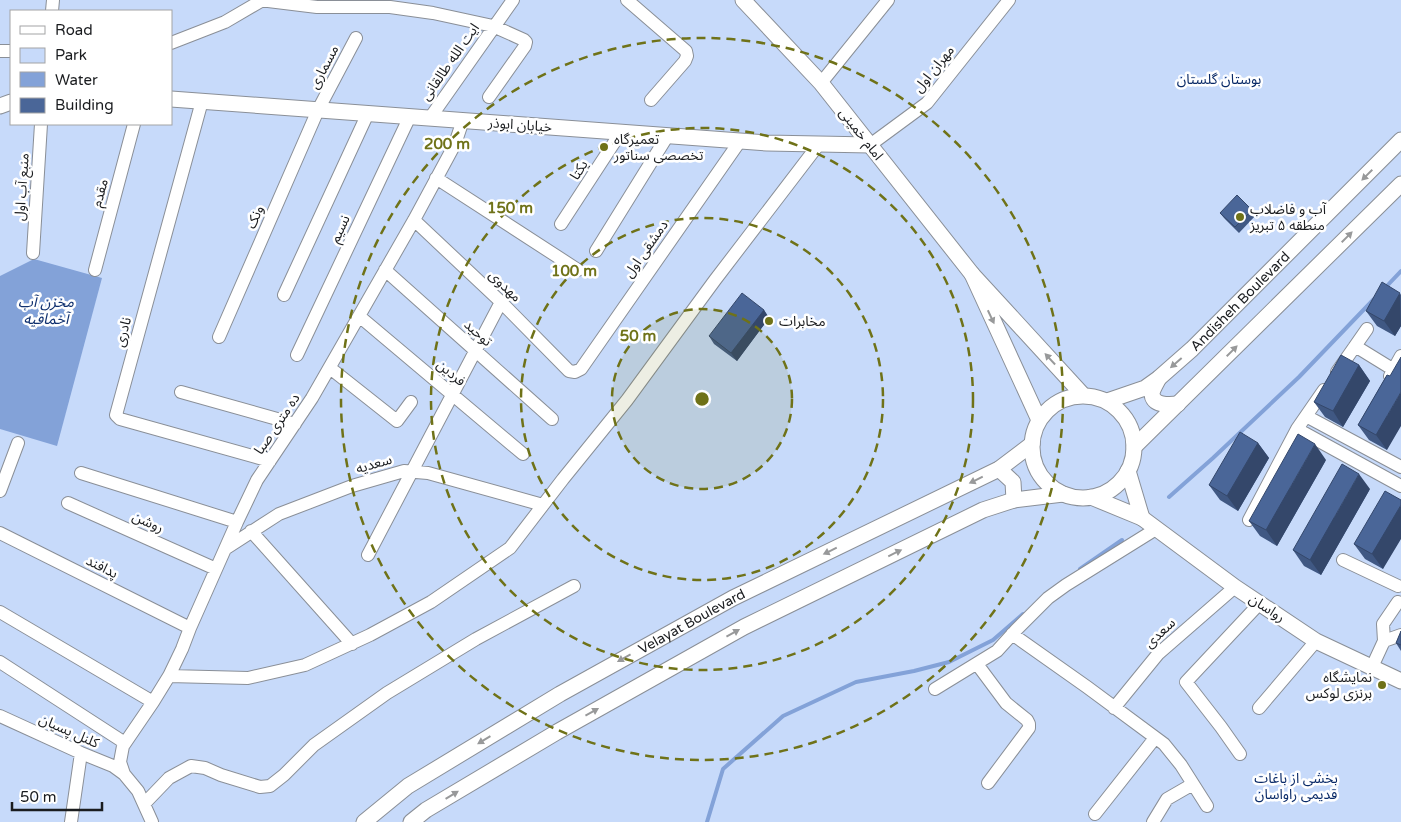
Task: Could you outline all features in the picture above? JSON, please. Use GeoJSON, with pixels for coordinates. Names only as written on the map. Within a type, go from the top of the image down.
{"type":"FeatureCollection","features":[{"type":"Feature","properties":{"kind":"main road","name":"امام خمینی"},"geometry":{"type":"LineString","coordinates":[[743,0],[821,83],[972,274]]}},
{"type":"Feature","properties":{"kind":"main road","name":"خیابان ابوذر"},"geometry":{"type":"LineString","coordinates":[[172,99],[740,141],[870,145]]}},
{"type":"Feature","properties":{"kind":"main road","name":"Andisheh Boulevard"},"geometry":{"type":"LineString","coordinates":[[1107,401],[1145,388],[1159,378],[1199,342],[1401,140]]}},
{"type":"Feature","properties":{"kind":"main road"},"geometry":{"type":"LineString","coordinates":[[1134,447],[1401,184]]}},
{"type":"Feature","properties":{"kind":"main road"},"geometry":{"type":"LineString","coordinates":[[972,274],[1083,395]]}},
{"type":"Feature","properties":{"kind":"main road"},"geometry":{"type":"LineString","coordinates":[[972,274],[1039,420]]}},
{"type":"Feature","properties":{"kind":"main road"},"geometry":{"type":"LineString","coordinates":[[1159,378],[1152,392],[1153,397],[1157,402],[1165,405],[1178,404]]}},
{"type":"Feature","properties":{"kind":"main road"},"geometry":{"type":"LineString","coordinates":[[1083,395],[1107,401],[1118,409],[1127,420],[1133,433],[1133,459],[1128,471],[1118,484],[1106,493],[1091,498],[1077,498],[1063,494],[1050,486],[1040,474],[1034,460],[1032,444],[1039,420],[1050,407],[1066,398],[1083,395]]}},
{"type":"Feature","properties":{"kind":"main road","name":"Velayat Boulevard"},"geometry":{"type":"LineString","coordinates":[[364,822],[408,786],[560,694],[734,598],[999,469],[1032,444]]}},
{"type":"Feature","properties":{"kind":"main road"},"geometry":{"type":"LineString","coordinates":[[999,469],[1013,482],[1014,500]]}},
{"type":"Feature","properties":{"kind":"main road"},"geometry":{"type":"LineString","coordinates":[[1128,471],[1142,518]]}},
{"type":"Feature","properties":{"kind":"main road"},"geometry":{"type":"LineString","coordinates":[[411,822],[426,810],[558,732],[744,627],[983,510],[1014,500],[1063,494]]}},
{"type":"Feature","properties":{"kind":"main road","name":"رواسان"},"geometry":{"type":"LineString","coordinates":[[1091,498],[1142,518],[1234,587],[1316,641],[1401,681]]}},
{"type":"Feature","properties":{"kind":"street"},"geometry":{"type":"LineString","coordinates":[[172,43],[225,22],[260,0],[317,7],[390,7],[433,14],[493,26],[526,42],[489,97]]}},
{"type":"Feature","properties":{"kind":"street","name":"ایت الله طالقانی"},"geometry":{"type":"LineString","coordinates":[[430,118],[513,0]]}},
{"type":"Feature","properties":{"kind":"street"},"geometry":{"type":"LineString","coordinates":[[627,0],[686,52],[687,56],[685,61],[651,100]]}},
{"type":"Feature","properties":{"kind":"street"},"geometry":{"type":"LineString","coordinates":[[821,83],[888,0]]}},
{"type":"Feature","properties":{"kind":"street","name":"مهران اول"},"geometry":{"type":"LineString","coordinates":[[870,145],[927,103],[1009,0]]}},
{"type":"Feature","properties":{"kind":"street","name":"مسماری"},"geometry":{"type":"LineString","coordinates":[[318,110],[356,38]]}},
{"type":"Feature","properties":{"kind":"street","name":"نادری"},"geometry":{"type":"LineString","coordinates":[[202,101],[116,415],[120,419],[270,462]]}},
{"type":"Feature","properties":{"kind":"street","name":"ونک"},"geometry":{"type":"LineString","coordinates":[[219,337],[318,110]]}},
{"type":"Feature","properties":{"kind":"street"},"geometry":{"type":"LineString","coordinates":[[284,295],[368,113]]}},
{"type":"Feature","properties":{"kind":"street","name":"نسیم"},"geometry":{"type":"LineString","coordinates":[[297,355],[410,116]]}},
{"type":"Feature","properties":{"kind":"street","name":"ده متری صبا"},"geometry":{"type":"LineString","coordinates":[[124,745],[169,676],[257,480],[330,368],[455,144],[463,120]]}},
{"type":"Feature","properties":{"kind":"street","name":"منبع آب اول"},"geometry":{"type":"LineString","coordinates":[[33,253],[41,125]]}},
{"type":"Feature","properties":{"kind":"street","name":"مقدم"},"geometry":{"type":"LineString","coordinates":[[95,270],[134,125]]}},
{"type":"Feature","properties":{"kind":"street","name":"یکتا"},"geometry":{"type":"LineString","coordinates":[[561,224],[621,132]]}},
{"type":"Feature","properties":{"kind":"street"},"geometry":{"type":"LineString","coordinates":[[596,251],[668,136]]}},
{"type":"Feature","properties":{"kind":"street","name":"دمشقی اول"},"geometry":{"type":"LineString","coordinates":[[575,372],[581,369],[740,141]]}},
{"type":"Feature","properties":{"kind":"street"},"geometry":{"type":"LineString","coordinates":[[169,676],[248,678],[305,665],[370,635],[431,602],[510,548],[627,400],[715,280],[819,144]]}},
{"type":"Feature","properties":{"kind":"street"},"geometry":{"type":"LineString","coordinates":[[436,178],[578,270]]}},
{"type":"Feature","properties":{"kind":"street","name":"مهدوی"},"geometry":{"type":"LineString","coordinates":[[414,220],[501,302],[569,371],[575,372]]}},
{"type":"Feature","properties":{"kind":"street","name":"توحید"},"geometry":{"type":"LineString","coordinates":[[385,270],[552,419]]}},
{"type":"Feature","properties":{"kind":"street"},"geometry":{"type":"LineString","coordinates":[[368,555],[501,302]]}},
{"type":"Feature","properties":{"kind":"street","name":"فردین"},"geometry":{"type":"LineString","coordinates":[[359,316],[523,454]]}},
{"type":"Feature","properties":{"kind":"street"},"geometry":{"type":"LineString","coordinates":[[1249,520],[1297,429],[1367,329]]}},
{"type":"Feature","properties":{"kind":"street"},"geometry":{"type":"LineString","coordinates":[[1355,346],[1394,370]]}},
{"type":"Feature","properties":{"kind":"street"},"geometry":{"type":"LineString","coordinates":[[1384,386],[1401,356]]}},
{"type":"Feature","properties":{"kind":"street"},"geometry":{"type":"LineString","coordinates":[[330,368],[397,421],[410,402]]}},
{"type":"Feature","properties":{"kind":"street"},"geometry":{"type":"LineString","coordinates":[[180,392],[295,424]]}},
{"type":"Feature","properties":{"kind":"street"},"geometry":{"type":"LineString","coordinates":[[1306,416],[1355,437],[1401,467]]}},
{"type":"Feature","properties":{"kind":"street"},"geometry":{"type":"LineString","coordinates":[[1297,429],[1401,486]]}},
{"type":"Feature","properties":{"kind":"street"},"geometry":{"type":"LineString","coordinates":[[0,491],[18,443]]}},
{"type":"Feature","properties":{"kind":"street","name":"سعدیه"},"geometry":{"type":"LineString","coordinates":[[225,549],[279,514],[352,486],[404,471],[428,473],[543,505]]}},
{"type":"Feature","properties":{"kind":"street"},"geometry":{"type":"LineString","coordinates":[[81,472],[237,522]]}},
{"type":"Feature","properties":{"kind":"street","name":"روشن"},"geometry":{"type":"LineString","coordinates":[[68,503],[216,569]]}},
{"type":"Feature","properties":{"kind":"street"},"geometry":{"type":"LineString","coordinates":[[936,689],[997,651],[1048,598],[1156,529]]}},
{"type":"Feature","properties":{"kind":"street"},"geometry":{"type":"LineString","coordinates":[[251,531],[352,644]]}},
{"type":"Feature","properties":{"kind":"street","name":"پدافند"},"geometry":{"type":"LineString","coordinates":[[0,533],[190,628]]}},
{"type":"Feature","properties":{"kind":"street"},"geometry":{"type":"LineString","coordinates":[[1343,560],[1400,584],[1396,596],[1400,603],[1383,624],[1384,642],[1372,667]]}},
{"type":"Feature","properties":{"kind":"street"},"geometry":{"type":"LineString","coordinates":[[144,804],[170,778],[191,766],[205,768],[260,788],[270,786],[314,745],[387,693],[476,639],[574,586]]}},
{"type":"Feature","properties":{"kind":"street","name":"سعدی"},"geometry":{"type":"LineString","coordinates":[[1114,708],[1158,654],[1234,587]]}},
{"type":"Feature","properties":{"kind":"street"},"geometry":{"type":"LineString","coordinates":[[1240,754],[1222,726],[1186,682],[1260,603]]}},
{"type":"Feature","properties":{"kind":"street"},"geometry":{"type":"LineString","coordinates":[[0,612],[153,702]]}},
{"type":"Feature","properties":{"kind":"street"},"geometry":{"type":"LineString","coordinates":[[1012,634],[1164,744],[1194,784],[1207,806]]}},
{"type":"Feature","properties":{"kind":"street"},"geometry":{"type":"LineString","coordinates":[[1384,642],[1401,635]]}},
{"type":"Feature","properties":{"kind":"street"},"geometry":{"type":"LineString","coordinates":[[1259,708],[1316,641]]}},
{"type":"Feature","properties":{"kind":"street"},"geometry":{"type":"LineString","coordinates":[[0,662],[124,745],[120,762],[124,774],[138,791],[152,822]]}},
{"type":"Feature","properties":{"kind":"street"},"geometry":{"type":"LineString","coordinates":[[977,664],[1006,703],[1030,724],[988,782]]}},
{"type":"Feature","properties":{"kind":"street","name":"کلنل پسیان"},"geometry":{"type":"LineString","coordinates":[[0,716],[113,766],[124,774]]}},
{"type":"Feature","properties":{"kind":"street"},"geometry":{"type":"LineString","coordinates":[[1095,814],[1155,738]]}},
{"type":"Feature","properties":{"kind":"street"},"geometry":{"type":"LineString","coordinates":[[71,822],[82,753]]}},
{"type":"Feature","properties":{"kind":"street"},"geometry":{"type":"LineString","coordinates":[[1153,822],[1167,798],[1194,784]]}},
{"type":"Feature","properties":{"kind":"green space"},"geometry":{"type":"Polygon","coordinates":[[[0,0],[1401,0],[1401,822],[0,822],[0,0]]]}},
{"type":"Feature","properties":{"kind":"water","name":"مخزن آب آخماقیه"},"geometry":{"type":"Polygon","coordinates":[[[34,259],[102,278],[57,446],[0,429],[0,276],[34,259]]]}},
{"type":"Feature","properties":{"kind":"building","name":"آب و فاضلاب منطقه ۵ تبریز"},"geometry":{"type":"Polygon","coordinates":[[[1237,195],[1252,210],[1235,227],[1220,213],[1237,195]]]}},
{"type":"Feature","properties":{"kind":"building"},"geometry":{"type":"Polygon","coordinates":[[[1382,282],[1400,293],[1384,321],[1366,311],[1382,282]]]}},
{"type":"Feature","properties":{"kind":"building"},"geometry":{"type":"Polygon","coordinates":[[[742,293],[764,310],[731,353],[709,336],[742,293]]]}},
{"type":"Feature","properties":{"kind":"building"},"geometry":{"type":"Polygon","coordinates":[[[1341,355],[1359,365],[1333,411],[1314,402],[1341,355]]]}},
{"type":"Feature","properties":{"kind":"building"},"geometry":{"type":"Polygon","coordinates":[[[1401,357],[1401,392],[1376,435],[1358,425],[1387,375],[1390,376],[1401,357]]]}},
{"type":"Feature","properties":{"kind":"building"},"geometry":{"type":"Polygon","coordinates":[[[1240,432],[1258,443],[1227,496],[1209,485],[1240,432]]]}},
{"type":"Feature","properties":{"kind":"building"},"geometry":{"type":"Polygon","coordinates":[[[1298,434],[1315,444],[1266,530],[1249,521],[1298,434]]]}},
{"type":"Feature","properties":{"kind":"building"},"geometry":{"type":"Polygon","coordinates":[[[1342,464],[1359,474],[1310,560],[1293,550],[1342,464]]]}},
{"type":"Feature","properties":{"kind":"building"},"geometry":{"type":"Polygon","coordinates":[[[1385,491],[1401,500],[1401,505],[1372,554],[1354,544],[1385,491]]]}},
{"type":"Feature","properties":{"kind":"building"},"geometry":{"type":"Polygon","coordinates":[[[1401,631],[1401,645],[1396,643],[1401,631]]]}},
{"type":"Feature","properties":{"kind":"waterway"},"geometry":{"type":"LineString","coordinates":[[1384,289],[1401,271]]}},
{"type":"Feature","properties":{"kind":"waterway"},"geometry":{"type":"LineString","coordinates":[[1169,497],[1299,377],[1374,299]]}},
{"type":"Feature","properties":{"kind":"waterway"},"geometry":{"type":"LineString","coordinates":[[1080,569],[1122,540]]}},
{"type":"Feature","properties":{"kind":"waterway"},"geometry":{"type":"LineString","coordinates":[[707,822],[723,769],[783,716],[856,682],[949,662],[993,640],[1023,614]]}},
{"type":"Feature","properties":{"kind":"place","name":"تعمیرگاه تخصصی سناتور"},"geometry":{"type":"Point","coordinates":[604,147]}},
{"type":"Feature","properties":{"kind":"place","name":"آب و فاضلاب منطقه ۵ تبریز"},"geometry":{"type":"Point","coordinates":[1240,217]}},
{"type":"Feature","properties":{"kind":"place","name":"مخابرات"},"geometry":{"type":"Point","coordinates":[769,321]}},
{"type":"Feature","properties":{"kind":"place","name":"نمایشگاه برنزی لوکس"},"geometry":{"type":"Point","coordinates":[1382,685]}},
{"type":"Feature","properties":{"kind":"park label","name":"بوستان گلستان"},"geometry":{"type":"Point","coordinates":[1219,79]}},
{"type":"Feature","properties":{"kind":"park label","name":"بخشی از باغات قدیمی راواسان"},"geometry":{"type":"Point","coordinates":[1296,786]}}]}
